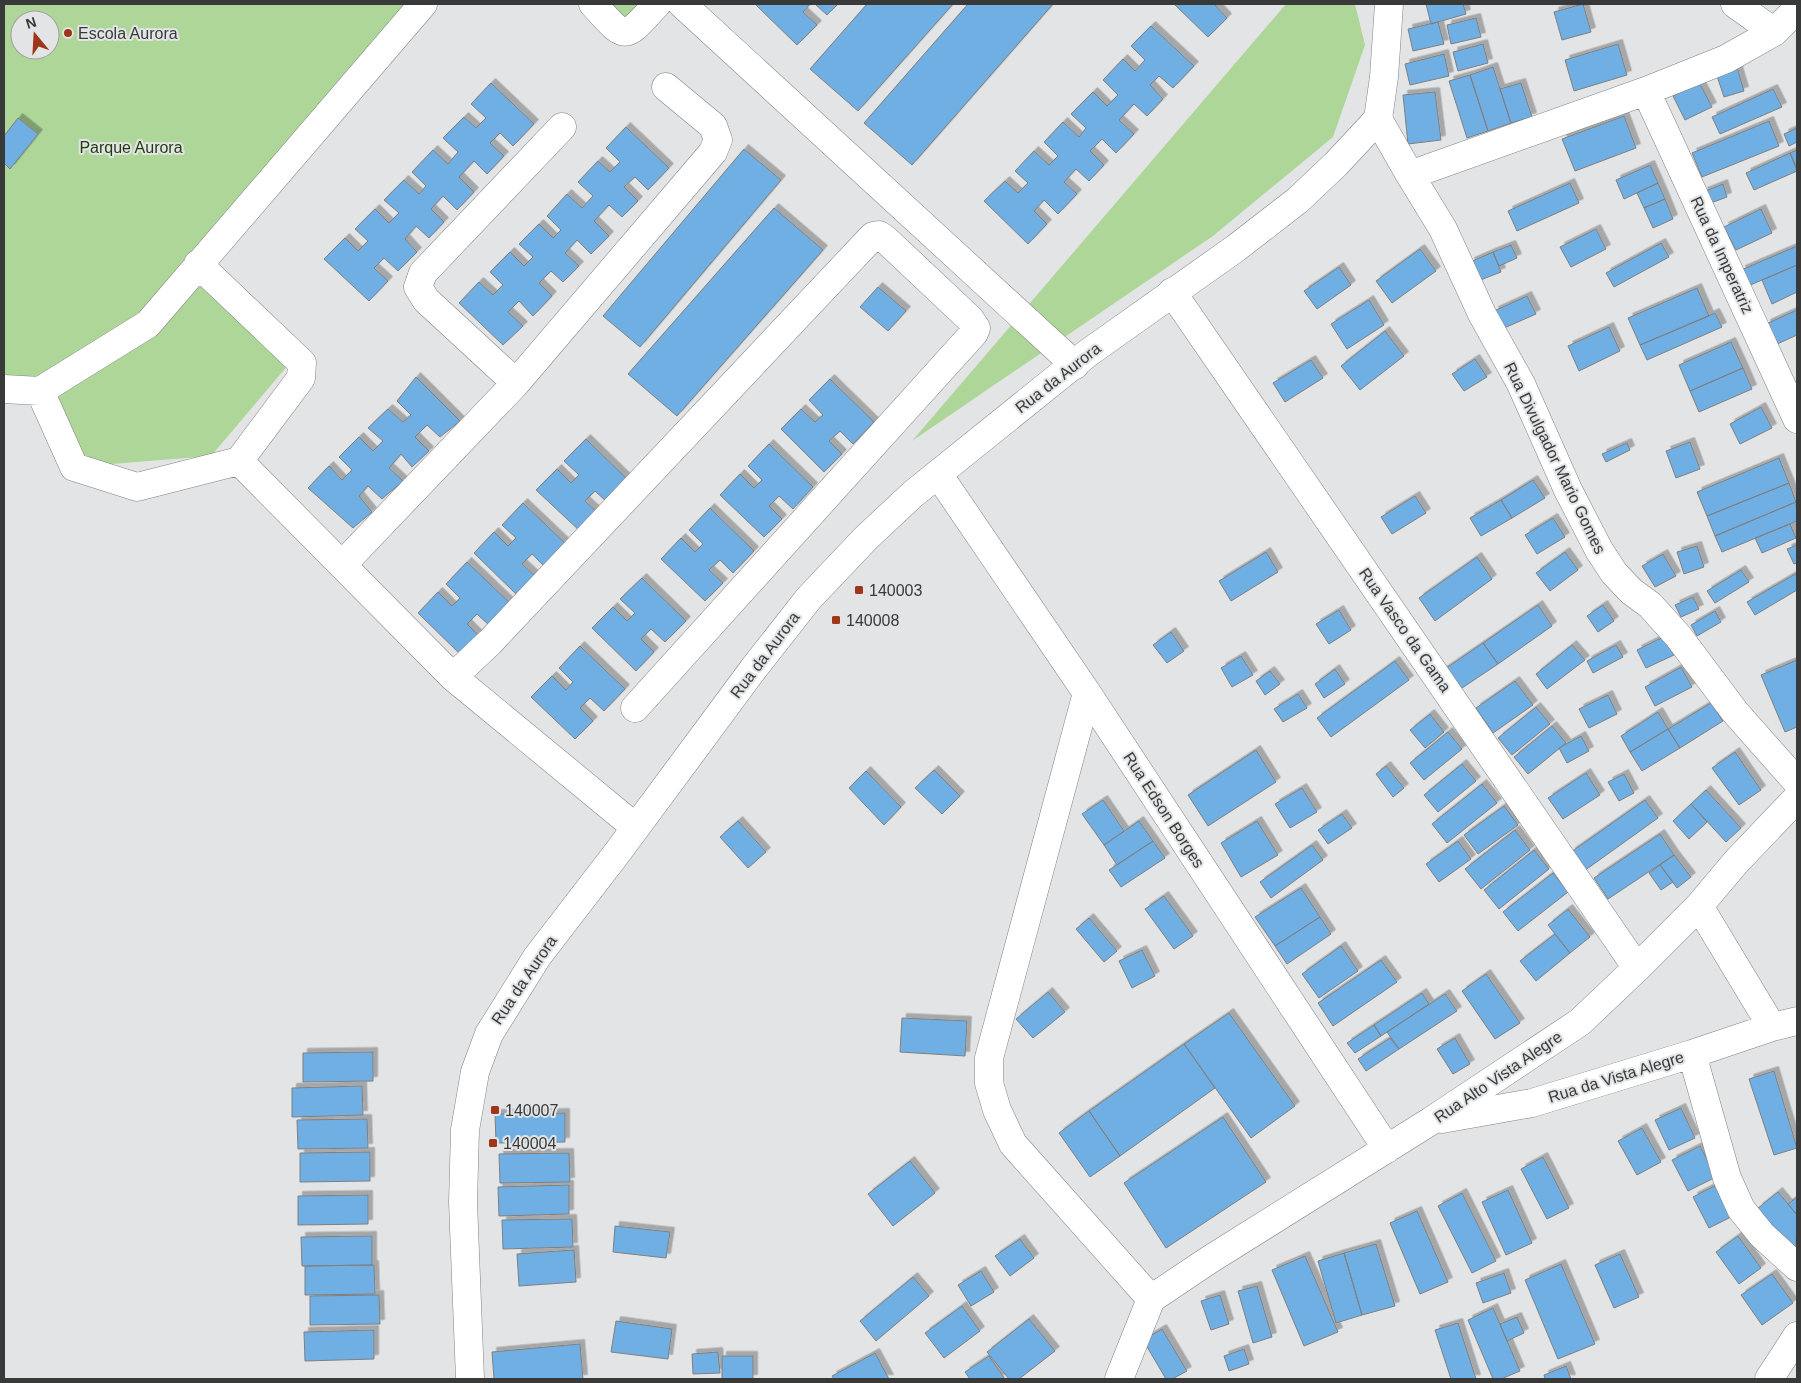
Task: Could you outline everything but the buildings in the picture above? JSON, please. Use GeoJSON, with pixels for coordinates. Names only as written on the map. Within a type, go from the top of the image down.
{"type":"FeatureCollection","features":[{"type":"Feature","properties":{"kind":"street"},"geometry":{"type":"LineString","coordinates":[[4,389],[40,391],[148,324],[423,4]]}},
{"type":"Feature","properties":{"kind":"street"},"geometry":{"type":"LineString","coordinates":[[593,4],[618,31],[626,33],[633,30],[657,4]]}},
{"type":"Feature","properties":{"kind":"street"},"geometry":{"type":"LineString","coordinates":[[682,4],[1075,364]]}},
{"type":"Feature","properties":{"kind":"street"},"geometry":{"type":"LineString","coordinates":[[1389,4],[1384,77],[1378,119],[1410,175],[1646,91],[1726,59],[1774,32],[1797,9]]}},
{"type":"Feature","properties":{"kind":"street"},"geometry":{"type":"LineString","coordinates":[[1735,4],[1774,32]]}},
{"type":"Feature","properties":{"kind":"street"},"geometry":{"type":"LineString","coordinates":[[342,565],[516,384],[713,152],[718,140],[713,126],[666,87]]}},
{"type":"Feature","properties":{"kind":"street","name":"Rua da Imperatriz"},"geometry":{"type":"LineString","coordinates":[[1646,91],[1797,419]]}},
{"type":"Feature","properties":{"kind":"street","name":"Rua da Aurora"},"geometry":{"type":"LineString","coordinates":[[470,1379],[463,1202],[465,1130],[475,1072],[489,1034],[537,957],[754,668],[809,598],[866,538],[913,494],[1075,364],[1172,292],[1236,248],[1298,200],[1336,164],[1378,119]]}},
{"type":"Feature","properties":{"kind":"street"},"geometry":{"type":"LineString","coordinates":[[516,384],[426,300],[418,287],[423,273],[562,127]]}},
{"type":"Feature","properties":{"kind":"street","name":"Rua Divulgador Mario Gomes"},"geometry":{"type":"LineString","coordinates":[[1410,175],[1443,229],[1482,314],[1521,384],[1568,490],[1599,550],[1614,573],[1631,591],[1650,605],[1678,636],[1735,712],[1797,782]]}},
{"type":"Feature","properties":{"kind":"street"},"geometry":{"type":"LineString","coordinates":[[453,677],[490,642],[873,236],[879,235],[970,319],[976,328],[974,332],[635,708]]}},
{"type":"Feature","properties":{"kind":"street"},"geometry":{"type":"LineString","coordinates":[[40,391],[74,467],[137,487],[239,461],[301,378],[302,363],[198,264]]}},
{"type":"Feature","properties":{"kind":"street","name":"Rua Vasco da Gama"},"geometry":{"type":"LineString","coordinates":[[1172,292],[1637,968]]}},
{"type":"Feature","properties":{"kind":"street"},"geometry":{"type":"LineString","coordinates":[[239,461],[453,677],[635,827]]}},
{"type":"Feature","properties":{"kind":"street","name":"Rua Edson Borges"},"geometry":{"type":"LineString","coordinates":[[938,474],[1088,693],[1387,1149]]}},
{"type":"Feature","properties":{"kind":"street"},"geometry":{"type":"LineString","coordinates":[[1088,693],[990,1058],[989,1083],[997,1110],[1013,1144],[1151,1299],[1118,1379]]}},
{"type":"Feature","properties":{"kind":"street","name":"Rua Alto Vista Alegre"},"geometry":{"type":"LineString","coordinates":[[1151,1299],[1431,1121],[1580,1022],[1699,906],[1736,862],[1797,798]]}},
{"type":"Feature","properties":{"kind":"street"},"geometry":{"type":"LineString","coordinates":[[1699,906],[1785,1024]]}},
{"type":"Feature","properties":{"kind":"street","name":"Rua da Vista Alegre"},"geometry":{"type":"LineString","coordinates":[[1431,1121],[1532,1103],[1785,1024]]}},
{"type":"Feature","properties":{"kind":"street"},"geometry":{"type":"LineString","coordinates":[[1692,1054],[1726,1178],[1741,1210],[1762,1235],[1797,1268]]}},
{"type":"Feature","properties":{"kind":"street"},"geometry":{"type":"LineString","coordinates":[[1769,1379],[1797,1336]]}},
{"type":"Feature","properties":{"kind":"green space","name":"Parque Aurora"},"geometry":{"type":"Polygon","coordinates":[[[4,4],[423,4],[198,264],[300,351],[211,456],[74,467],[40,391],[4,382],[4,4]]]}},
{"type":"Feature","properties":{"kind":"green space"},"geometry":{"type":"Polygon","coordinates":[[[598,4],[654,4],[626,33],[598,4]]]}},
{"type":"Feature","properties":{"kind":"green space"},"geometry":{"type":"Polygon","coordinates":[[[1286,4],[1355,4],[1365,45],[1333,137],[1213,236],[912,441],[1286,4]]]}},
{"type":"Feature","properties":{"kind":"place","name":"Escola Aurora"},"geometry":{"type":"Point","coordinates":[68,33]}},
{"type":"Feature","properties":{"kind":"place","name":"140003"},"geometry":{"type":"Point","coordinates":[859,590]}},
{"type":"Feature","properties":{"kind":"place","name":"140008"},"geometry":{"type":"Point","coordinates":[836,620]}},
{"type":"Feature","properties":{"kind":"place","name":"140007"},"geometry":{"type":"Point","coordinates":[495,1110]}},
{"type":"Feature","properties":{"kind":"place","name":"140004"},"geometry":{"type":"Point","coordinates":[493,1143]}}]}
